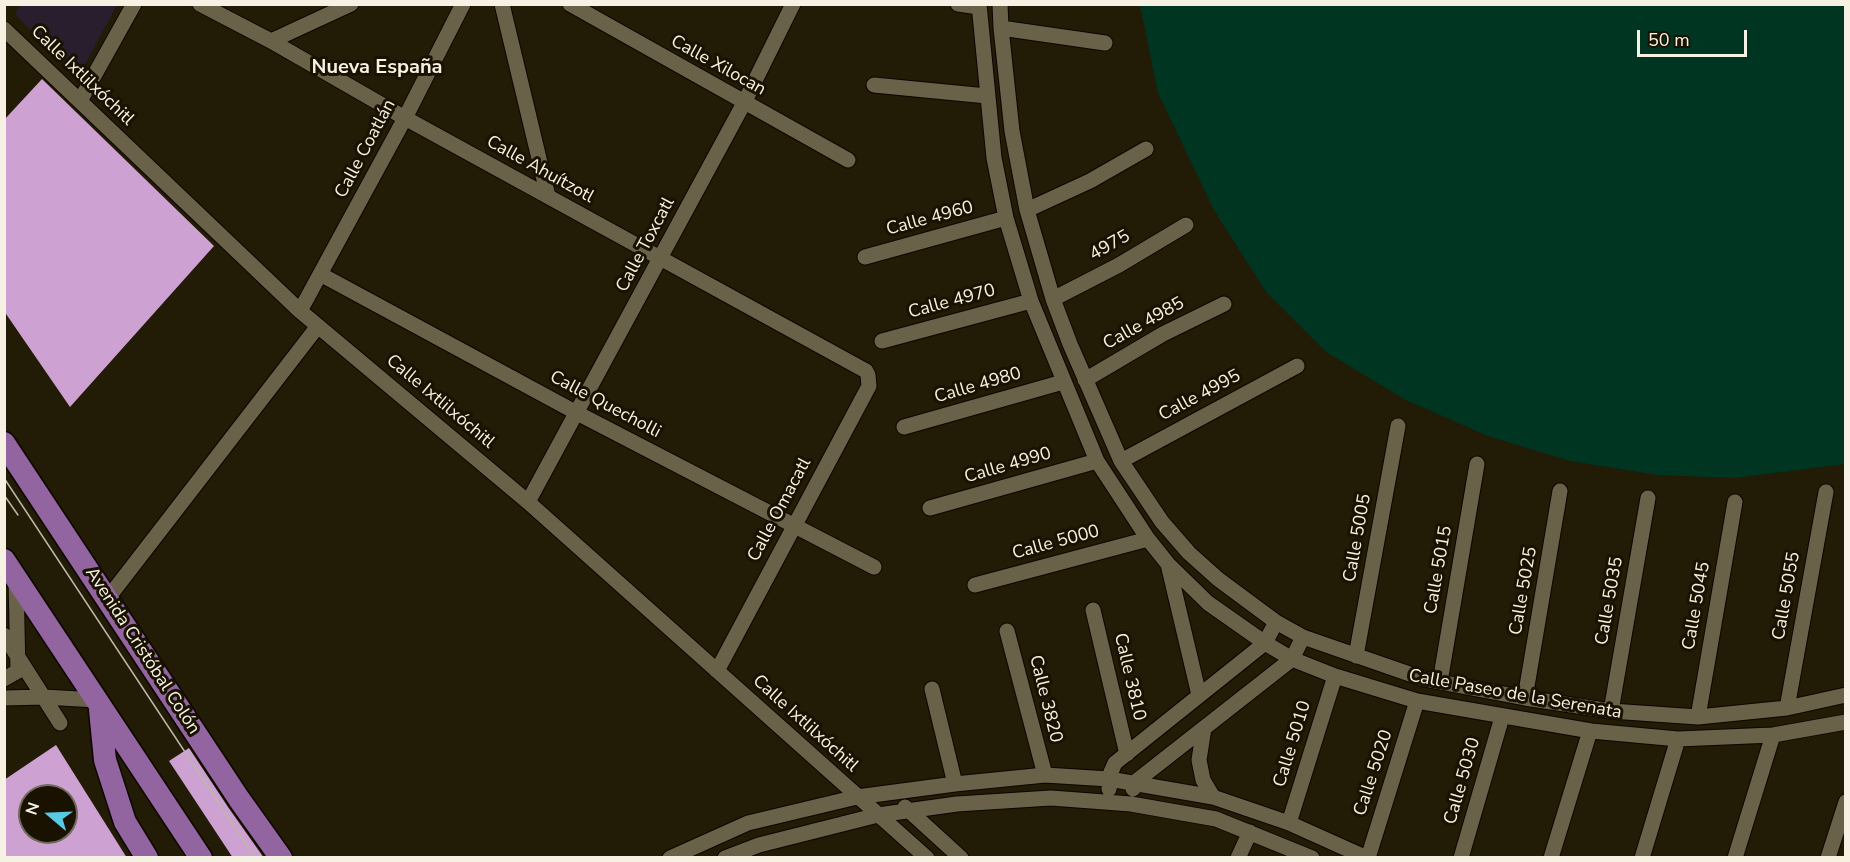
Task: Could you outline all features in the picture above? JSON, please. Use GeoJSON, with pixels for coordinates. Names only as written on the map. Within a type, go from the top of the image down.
{"type":"FeatureCollection","features":[{"type":"Feature","properties":{"kind":"main road","name":"Avenida Cristóbal Colón"},"geometry":{"type":"LineString","coordinates":[[4,443],[280,858]]}},
{"type":"Feature","properties":{"kind":"main road"},"geometry":{"type":"LineString","coordinates":[[8,567],[201,858]]}},
{"type":"Feature","properties":{"kind":"main road"},"geometry":{"type":"LineString","coordinates":[[98,703],[105,760],[125,822],[147,858]]}},
{"type":"Feature","properties":{"kind":"street"},"geometry":{"type":"LineString","coordinates":[[80,101],[134,4]]}},
{"type":"Feature","properties":{"kind":"street","name":"Calle Ahuítzotl"},"geometry":{"type":"LineString","coordinates":[[200,4],[271,41],[405,118],[661,259],[862,367]]}},
{"type":"Feature","properties":{"kind":"street"},"geometry":{"type":"LineString","coordinates":[[271,41],[351,4]]}},
{"type":"Feature","properties":{"kind":"street","name":"Calle Coatlán"},"geometry":{"type":"LineString","coordinates":[[300,311],[405,118],[463,4]]}},
{"type":"Feature","properties":{"kind":"street"},"geometry":{"type":"LineString","coordinates":[[502,4],[548,196]]}},
{"type":"Feature","properties":{"kind":"street","name":"Calle Xilocan"},"geometry":{"type":"LineString","coordinates":[[570,4],[848,160]]}},
{"type":"Feature","properties":{"kind":"street","name":"Calle Toxcatl"},"geometry":{"type":"LineString","coordinates":[[528,502],[661,259],[744,103],[793,4]]}},
{"type":"Feature","properties":{"kind":"street"},"geometry":{"type":"LineString","coordinates":[[958,4],[979,6]]}},
{"type":"Feature","properties":{"kind":"street","name":"Calle Paseo de la Serenata"},"geometry":{"type":"LineString","coordinates":[[1000,4],[1000,28],[1012,131],[1027,210],[1053,299],[1085,380],[1121,461],[1162,522],[1189,553],[1218,579],[1276,622],[1303,637],[1440,682],[1525,699],[1611,711],[1698,717],[1787,708],[1845,695]]}},
{"type":"Feature","properties":{"kind":"street","name":"Calle Paseo de la Serenata"},"geometry":{"type":"LineString","coordinates":[[979,6],[994,158],[1006,218],[1031,301],[1097,461],[1148,539],[1168,564],[1208,603],[1292,659],[1335,676],[1418,701],[1502,717],[1590,731],[1678,739],[1773,735],[1844,723]]}},
{"type":"Feature","properties":{"kind":"street"},"geometry":{"type":"LineString","coordinates":[[1000,28],[1105,43]]}},
{"type":"Feature","properties":{"kind":"street","name":"Calle Ixtlilxóchitl"},"geometry":{"type":"LineString","coordinates":[[4,29],[300,311],[528,502],[927,858]]}},
{"type":"Feature","properties":{"kind":"street"},"geometry":{"type":"LineString","coordinates":[[874,85],[987,96]]}},
{"type":"Feature","properties":{"kind":"street"},"geometry":{"type":"LineString","coordinates":[[1027,210],[1090,181],[1146,149]]}},
{"type":"Feature","properties":{"kind":"street","name":"Calle 4960"},"geometry":{"type":"LineString","coordinates":[[865,257],[1006,218]]}},
{"type":"Feature","properties":{"kind":"street","name":"4975"},"geometry":{"type":"LineString","coordinates":[[1053,299],[1119,265],[1186,225]]}},
{"type":"Feature","properties":{"kind":"street","name":"Calle Quecholli"},"geometry":{"type":"LineString","coordinates":[[320,274],[577,413],[874,567]]}},
{"type":"Feature","properties":{"kind":"street","name":"Calle 4970"},"geometry":{"type":"LineString","coordinates":[[882,341],[1031,301]]}},
{"type":"Feature","properties":{"kind":"street","name":"Calle 4985"},"geometry":{"type":"LineString","coordinates":[[1085,380],[1163,334],[1224,304]]}},
{"type":"Feature","properties":{"kind":"street"},"geometry":{"type":"LineString","coordinates":[[108,598],[318,326]]}},
{"type":"Feature","properties":{"kind":"street","name":"Calle 4995"},"geometry":{"type":"LineString","coordinates":[[1121,461],[1297,366]]}},
{"type":"Feature","properties":{"kind":"street","name":"Calle Omacatl"},"geometry":{"type":"LineString","coordinates":[[717,671],[868,386],[868,375],[862,367]]}},
{"type":"Feature","properties":{"kind":"street","name":"Calle 4980"},"geometry":{"type":"LineString","coordinates":[[903,427],[1063,382]]}},
{"type":"Feature","properties":{"kind":"street","name":"Calle 5005"},"geometry":{"type":"LineString","coordinates":[[1356,656],[1398,426]]}},
{"type":"Feature","properties":{"kind":"street","name":"Calle 4990"},"geometry":{"type":"LineString","coordinates":[[930,508],[1097,461]]}},
{"type":"Feature","properties":{"kind":"street","name":"Calle 5015"},"geometry":{"type":"LineString","coordinates":[[1440,682],[1477,464]]}},
{"type":"Feature","properties":{"kind":"street","name":"Calle 5025"},"geometry":{"type":"LineString","coordinates":[[1525,699],[1560,491]]}},
{"type":"Feature","properties":{"kind":"street","name":"Calle 5055"},"geometry":{"type":"LineString","coordinates":[[1787,708],[1826,492]]}},
{"type":"Feature","properties":{"kind":"street","name":"Calle 5035"},"geometry":{"type":"LineString","coordinates":[[1611,711],[1648,498]]}},
{"type":"Feature","properties":{"kind":"street","name":"Calle 5045"},"geometry":{"type":"LineString","coordinates":[[1698,717],[1735,502]]}},
{"type":"Feature","properties":{"kind":"street","name":"Calle 5000"},"geometry":{"type":"LineString","coordinates":[[975,585],[1148,539]]}},
{"type":"Feature","properties":{"kind":"street"},"geometry":{"type":"LineString","coordinates":[[1168,564],[1199,695]]}},
{"type":"Feature","properties":{"kind":"street"},"geometry":{"type":"LineString","coordinates":[[4,679],[18,671],[8,567]]}},
{"type":"Feature","properties":{"kind":"street","name":"Calle 3810"},"geometry":{"type":"LineString","coordinates":[[1093,610],[1127,754]]}},
{"type":"Feature","properties":{"kind":"street"},"geometry":{"type":"LineString","coordinates":[[1108,801],[1109,779],[1113,767],[1265,643],[1276,622]]}},
{"type":"Feature","properties":{"kind":"street","name":"Calle 3820"},"geometry":{"type":"LineString","coordinates":[[1008,631],[1045,775]]}},
{"type":"Feature","properties":{"kind":"street"},"geometry":{"type":"LineString","coordinates":[[4,635],[60,723]]}},
{"type":"Feature","properties":{"kind":"street"},"geometry":{"type":"LineString","coordinates":[[1131,804],[1134,783],[1292,659],[1303,637]]}},
{"type":"Feature","properties":{"kind":"street","name":"Calle 5010"},"geometry":{"type":"LineString","coordinates":[[1289,823],[1335,676]]}},
{"type":"Feature","properties":{"kind":"street"},"geometry":{"type":"LineString","coordinates":[[932,689],[955,784]]}},
{"type":"Feature","properties":{"kind":"street"},"geometry":{"type":"LineString","coordinates":[[4,698],[44,697],[98,703]]}},
{"type":"Feature","properties":{"kind":"street","name":"Calle 5020"},"geometry":{"type":"LineString","coordinates":[[1367,858],[1418,701]]}},
{"type":"Feature","properties":{"kind":"street","name":"Calle 5030"},"geometry":{"type":"LineString","coordinates":[[1461,858],[1502,717]]}},
{"type":"Feature","properties":{"kind":"street"},"geometry":{"type":"LineString","coordinates":[[1844,723],[1845,739]]}},
{"type":"Feature","properties":{"kind":"street"},"geometry":{"type":"LineString","coordinates":[[1204,728],[1199,760],[1203,780],[1212,797]]}},
{"type":"Feature","properties":{"kind":"street"},"geometry":{"type":"LineString","coordinates":[[1551,858],[1590,731]]}},
{"type":"Feature","properties":{"kind":"street"},"geometry":{"type":"LineString","coordinates":[[1735,858],[1773,735]]}},
{"type":"Feature","properties":{"kind":"street"},"geometry":{"type":"LineString","coordinates":[[1642,858],[1678,739]]}},
{"type":"Feature","properties":{"kind":"street"},"geometry":{"type":"LineString","coordinates":[[670,858],[748,824],[857,797],[1045,775],[1109,779],[1212,797],[1289,823],[1367,858]]}},
{"type":"Feature","properties":{"kind":"street"},"geometry":{"type":"LineString","coordinates":[[889,793],[961,858]]}},
{"type":"Feature","properties":{"kind":"street"},"geometry":{"type":"LineString","coordinates":[[725,858],[759,845],[878,815],[957,804],[1051,798],[1108,801],[1216,819],[1312,858]]}},
{"type":"Feature","properties":{"kind":"street"},"geometry":{"type":"LineString","coordinates":[[1828,858],[1845,802]]}},
{"type":"Feature","properties":{"kind":"street"},"geometry":{"type":"LineString","coordinates":[[1238,858],[1250,832]]}},
{"type":"Feature","properties":{"kind":"shaded area"},"geometry":{"type":"Polygon","coordinates":[[[20,4],[117,5],[77,79],[15,14],[20,4]]]}},
{"type":"Feature","properties":{"kind":"green space"},"geometry":{"type":"Polygon","coordinates":[[[1140,5],[1845,5],[1845,464],[1735,478],[1657,475],[1570,461],[1488,436],[1406,400],[1326,352],[1266,292],[1214,210],[1158,93],[1140,5]]]}},
{"type":"Feature","properties":{"kind":"building"},"geometry":{"type":"Polygon","coordinates":[[[42,79],[214,246],[70,407],[4,311],[4,120],[42,79]]]}},
{"type":"Feature","properties":{"kind":"building"},"geometry":{"type":"Polygon","coordinates":[[[56,745],[127,858],[4,858],[4,780],[56,745]]]}},
{"type":"Feature","properties":{"kind":"building"},"geometry":{"type":"Polygon","coordinates":[[[189,748],[264,858],[233,858],[169,761],[189,748]]]}},
{"type":"Feature","properties":{"kind":"tram line"},"geometry":{"type":"LineString","coordinates":[[4,478],[255,858]]}},
{"type":"Feature","properties":{"kind":"tram line"},"geometry":{"type":"LineString","coordinates":[[4,495],[18,515]]}},
{"type":"Feature","properties":{"kind":"district","name":"Nueva España"},"geometry":{"type":"Point","coordinates":[377,68]}}]}
